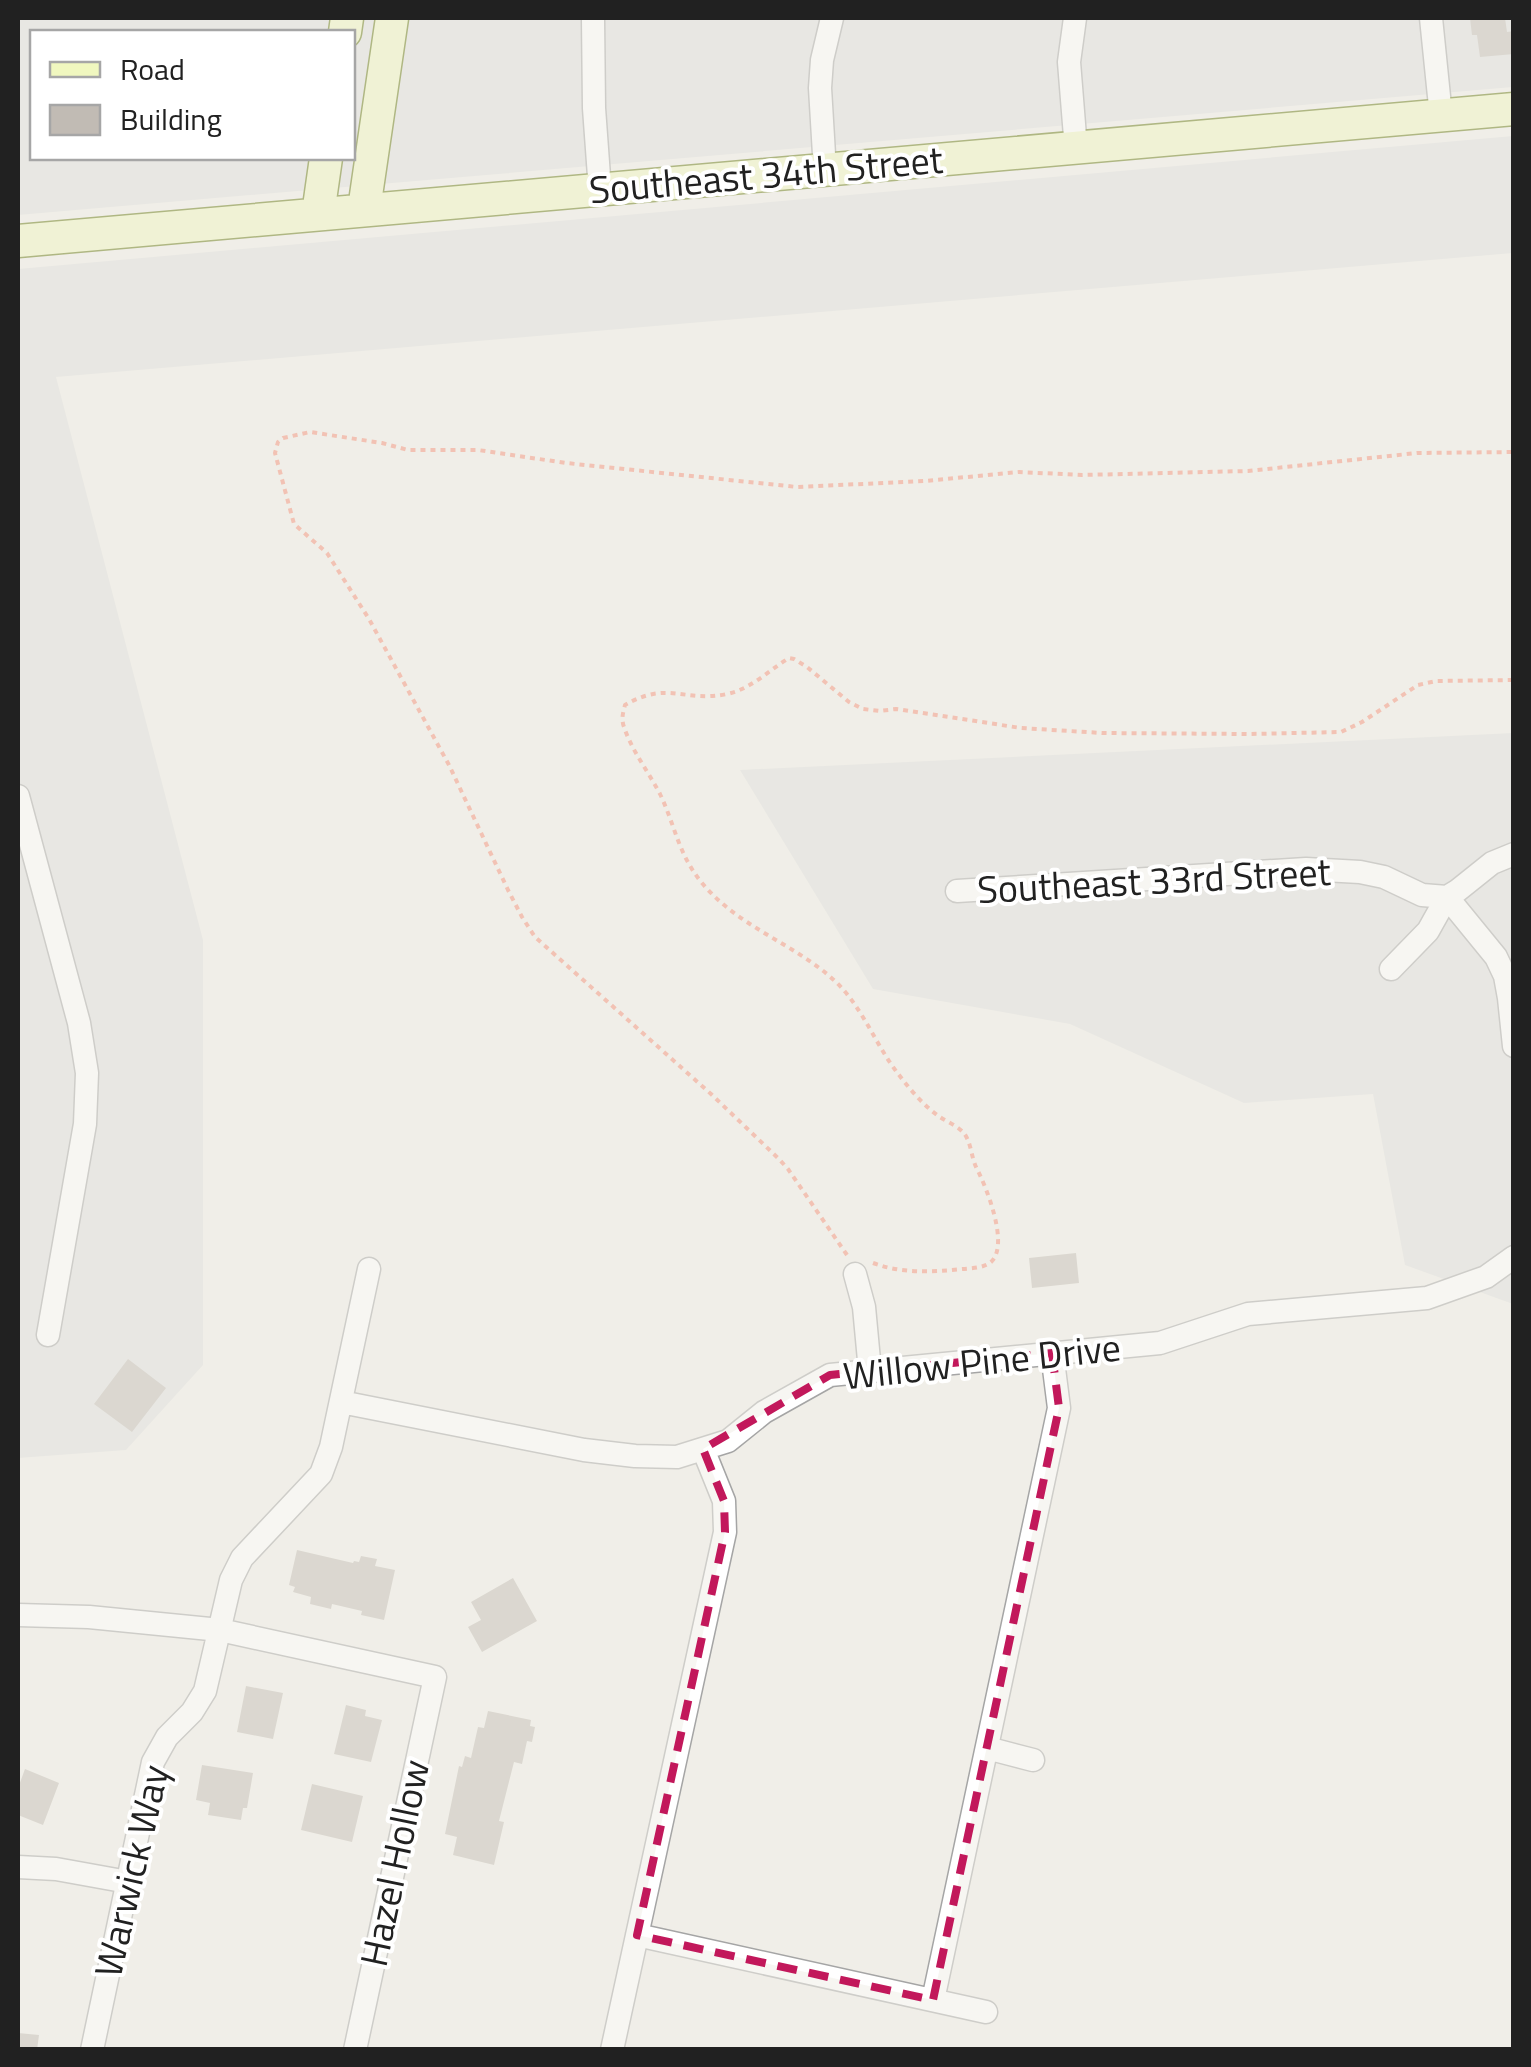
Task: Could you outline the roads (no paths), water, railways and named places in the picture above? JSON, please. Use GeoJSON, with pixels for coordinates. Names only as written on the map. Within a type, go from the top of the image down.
{"type":"FeatureCollection","features":[{"type":"Feature","properties":{"kind":"street"},"geometry":{"type":"LineString","coordinates":[[364,209],[392,18]]}},
{"type":"Feature","properties":{"kind":"street"},"geometry":{"type":"LineString","coordinates":[[594,18],[594,108],[600,190]]}},
{"type":"Feature","properties":{"kind":"street"},"geometry":{"type":"LineString","coordinates":[[825,170],[820,88],[832,18]]}},
{"type":"Feature","properties":{"kind":"street"},"geometry":{"type":"LineString","coordinates":[[1075,18],[1069,62],[1076,149]]}},
{"type":"Feature","properties":{"kind":"street"},"geometry":{"type":"LineString","coordinates":[[1431,18],[1440,116]]}},
{"type":"Feature","properties":{"kind":"street","name":"Southeast 34th Street"},"geometry":{"type":"LineString","coordinates":[[18,241],[1514,109]]}},
{"type":"Feature","properties":{"kind":"street"},"geometry":{"type":"LineString","coordinates":[[318,214],[326,160]]}},
{"type":"Feature","properties":{"kind":"street"},"geometry":{"type":"LineString","coordinates":[[18,796],[79,1023],[87,1072],[84,1124],[48,1335]]}},
{"type":"Feature","properties":{"kind":"street"},"geometry":{"type":"LineString","coordinates":[[1391,969],[1428,931],[1446,896],[1492,863],[1514,854]]}},
{"type":"Feature","properties":{"kind":"street","name":"Southeast 33rd Street"},"geometry":{"type":"LineString","coordinates":[[957,891],[1306,868],[1360,872],[1384,877],[1422,894],[1446,896]]}},
{"type":"Feature","properties":{"kind":"street"},"geometry":{"type":"LineString","coordinates":[[1446,896],[1496,957],[1509,998],[1514,1046]]}},
{"type":"Feature","properties":{"kind":"street","name":"Willow Pine Drive"},"geometry":{"type":"LineString","coordinates":[[341,1402],[584,1450],[677,1457],[728,1441],[764,1412],[830,1375],[1160,1344],[1248,1314],[1427,1298],[1486,1278],[1514,1257]]}},
{"type":"Feature","properties":{"kind":"street"},"geometry":{"type":"LineString","coordinates":[[858,1262],[870,1371]]}},
{"type":"Feature","properties":{"kind":"street","name":"Warwick Way"},"geometry":{"type":"LineString","coordinates":[[92,2050],[153,1762],[167,1737],[192,1712],[205,1691],[231,1580],[242,1558],[321,1474],[332,1447],[369,1270]]}},
{"type":"Feature","properties":{"kind":"street"},"geometry":{"type":"LineString","coordinates":[[933,2000],[1060,1408],[1052,1354]]}},
{"type":"Feature","properties":{"kind":"street"},"geometry":{"type":"LineString","coordinates":[[612,2050],[725,1532],[724,1501],[704,1448]]}},
{"type":"Feature","properties":{"kind":"street"},"geometry":{"type":"LineString","coordinates":[[18,1616],[89,1617],[220,1630]]}},
{"type":"Feature","properties":{"kind":"street","name":"Hazel Hollow"},"geometry":{"type":"LineString","coordinates":[[220,1630],[434,1678],[355,2050]]}},
{"type":"Feature","properties":{"kind":"street"},"geometry":{"type":"LineString","coordinates":[[986,1748],[1033,1760]]}},
{"type":"Feature","properties":{"kind":"street"},"geometry":{"type":"LineString","coordinates":[[18,1866],[128,1882]]}},
{"type":"Feature","properties":{"kind":"street"},"geometry":{"type":"LineString","coordinates":[[637,1935],[986,2012]]}}]}
